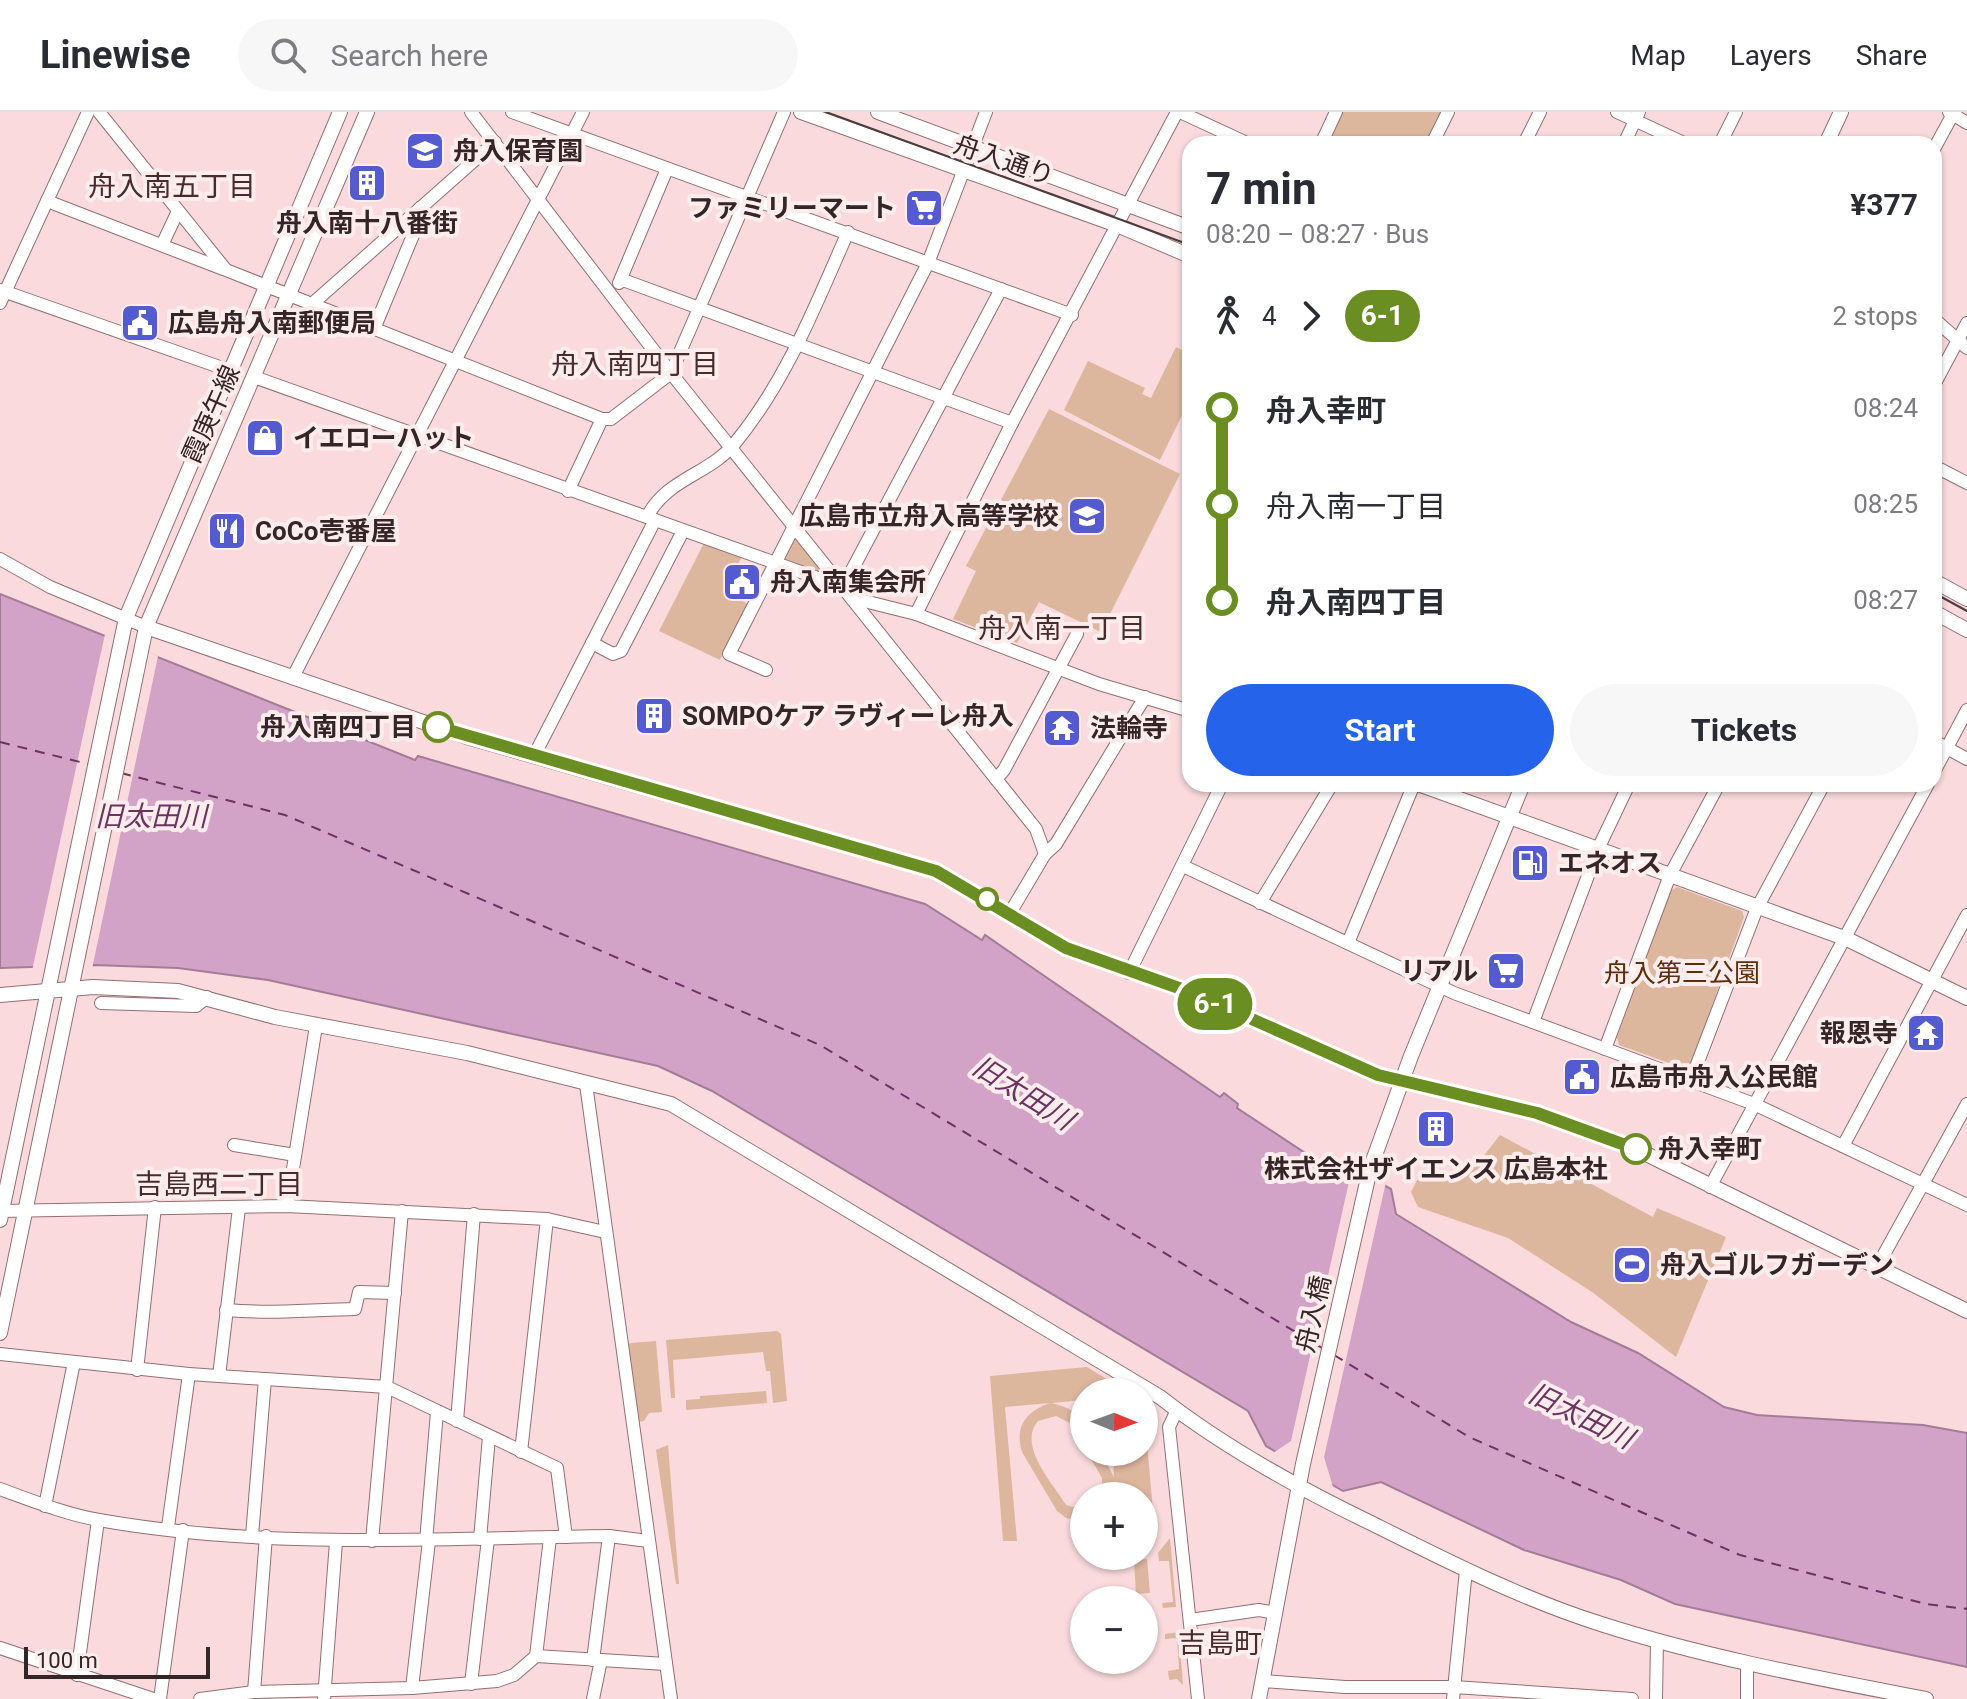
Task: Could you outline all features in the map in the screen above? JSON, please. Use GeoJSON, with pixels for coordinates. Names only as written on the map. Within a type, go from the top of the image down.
{"type":"FeatureCollection","features":[{"type":"Feature","properties":{"kind":"street"},"geometry":{"type":"LineString","coordinates":[[88,112],[2,295],[231,371]]}},
{"type":"Feature","properties":{"kind":"street"},"geometry":{"type":"LineString","coordinates":[[99,112],[226,270]]}},
{"type":"Feature","properties":{"kind":"street"},"geometry":{"type":"LineString","coordinates":[[340,112],[126,618],[1,1214],[27,1210],[287,1206],[547,1219],[605,1232]]}},
{"type":"Feature","properties":{"kind":"street","name":"霞庚午線"},"geometry":{"type":"LineString","coordinates":[[70,988],[146,627],[367,112]]}},
{"type":"Feature","properties":{"kind":"street"},"geometry":{"type":"LineString","coordinates":[[471,112],[671,373],[795,524],[1036,829],[1045,854]]}},
{"type":"Feature","properties":{"kind":"street"},"geometry":{"type":"LineString","coordinates":[[512,112],[1072,315]]}},
{"type":"Feature","properties":{"kind":"street"},"geometry":{"type":"LineString","coordinates":[[293,677],[583,112]]}},
{"type":"Feature","properties":{"kind":"street"},"geometry":{"type":"LineString","coordinates":[[47,201],[453,362],[602,419],[611,419],[671,373],[702,309],[784,112]]}},
{"type":"Feature","properties":{"kind":"street","name":"舟入通り"},"geometry":{"type":"LineString","coordinates":[[801,112],[1117,225],[1182,253]]}},
{"type":"Feature","properties":{"kind":"street","name":"舟入通り"},"geometry":{"type":"LineString","coordinates":[[878,112],[1182,225]]}},
{"type":"Feature","properties":{"kind":"street"},"geometry":{"type":"LineString","coordinates":[[766,670],[729,654],[928,263],[986,112]]}},
{"type":"Feature","properties":{"kind":"street"},"geometry":{"type":"LineString","coordinates":[[916,614],[1012,423],[1179,112],[1232,136]]}},
{"type":"Feature","properties":{"kind":"street"},"geometry":{"type":"LineString","coordinates":[[1325,136],[1336,112]]}},
{"type":"Feature","properties":{"kind":"street"},"geometry":{"type":"LineString","coordinates":[[1436,136],[1448,112]]}},
{"type":"Feature","properties":{"kind":"street"},"geometry":{"type":"LineString","coordinates":[[1528,136],[1540,112]]}},
{"type":"Feature","properties":{"kind":"street"},"geometry":{"type":"LineString","coordinates":[[1617,112],[1637,116],[1672,136]]}},
{"type":"Feature","properties":{"kind":"street"},"geometry":{"type":"LineString","coordinates":[[1724,136],[1736,112]]}},
{"type":"Feature","properties":{"kind":"street"},"geometry":{"type":"LineString","coordinates":[[1830,136],[1841,112]]}},
{"type":"Feature","properties":{"kind":"street"},"geometry":{"type":"LineString","coordinates":[[1940,136],[1951,113],[1967,123]]}},
{"type":"Feature","properties":{"kind":"street"},"geometry":{"type":"LineString","coordinates":[[1628,136],[1637,116]]}},
{"type":"Feature","properties":{"kind":"street"},"geometry":{"type":"LineString","coordinates":[[312,304],[495,142]]}},
{"type":"Feature","properties":{"kind":"street"},"geometry":{"type":"LineString","coordinates":[[610,291],[623,280],[667,169]]}},
{"type":"Feature","properties":{"kind":"street"},"geometry":{"type":"LineString","coordinates":[[374,329],[421,216],[420,208]]}},
{"type":"Feature","properties":{"kind":"street"},"geometry":{"type":"LineString","coordinates":[[162,245],[178,211]]}},
{"type":"Feature","properties":{"kind":"street"},"geometry":{"type":"LineString","coordinates":[[534,756],[651,519],[657,497],[732,447],[772,395],[799,344],[848,232]]}},
{"type":"Feature","properties":{"kind":"street"},"geometry":{"type":"LineString","coordinates":[[623,280],[1012,423]]}},
{"type":"Feature","properties":{"kind":"street"},"geometry":{"type":"LineString","coordinates":[[843,587],[1001,289]]}},
{"type":"Feature","properties":{"kind":"street"},"geometry":{"type":"LineString","coordinates":[[1942,373],[1962,344],[1967,323]]}},
{"type":"Feature","properties":{"kind":"street"},"geometry":{"type":"LineString","coordinates":[[1942,326],[1962,344]]}},
{"type":"Feature","properties":{"kind":"street"},"geometry":{"type":"LineString","coordinates":[[254,377],[843,587]]}},
{"type":"Feature","properties":{"kind":"street"},"geometry":{"type":"LineString","coordinates":[[568,491],[602,419]]}},
{"type":"Feature","properties":{"kind":"street"},"geometry":{"type":"LineString","coordinates":[[1942,470],[1967,483]]}},
{"type":"Feature","properties":{"kind":"street"},"geometry":{"type":"LineString","coordinates":[[592,643],[613,654],[621,651],[683,531]]}},
{"type":"Feature","properties":{"kind":"street"},"geometry":{"type":"LineString","coordinates":[[0,559],[50,587],[146,627],[293,677],[534,756],[936,871],[1066,948],[1129,973],[1193,993],[1378,1075],[1584,1128],[1636,1149],[1967,1311]]}},
{"type":"Feature","properties":{"kind":"street"},"geometry":{"type":"LineString","coordinates":[[1942,585],[1967,599]]}},
{"type":"Feature","properties":{"kind":"street"},"geometry":{"type":"LineString","coordinates":[[852,598],[916,614],[1060,668],[1182,709]]}},
{"type":"Feature","properties":{"kind":"street"},"geometry":{"type":"LineString","coordinates":[[1942,616],[1967,630]]}},
{"type":"Feature","properties":{"kind":"street"},"geometry":{"type":"LineString","coordinates":[[996,779],[1004,770],[1077,634]]}},
{"type":"Feature","properties":{"kind":"street"},"geometry":{"type":"LineString","coordinates":[[1010,913],[1045,854],[1056,844],[1145,697]]}},
{"type":"Feature","properties":{"kind":"street"},"geometry":{"type":"LineString","coordinates":[[1942,757],[1967,710]]}},
{"type":"Feature","properties":{"kind":"street"},"geometry":{"type":"LineString","coordinates":[[1942,745],[1967,759]]}},
{"type":"Feature","properties":{"kind":"street"},"geometry":{"type":"LineString","coordinates":[[1129,973],[1218,792]]}},
{"type":"Feature","properties":{"kind":"street"},"geometry":{"type":"LineString","coordinates":[[1260,903],[1327,792]]}},
{"type":"Feature","properties":{"kind":"street"},"geometry":{"type":"LineString","coordinates":[[1348,943],[1413,792]]}},
{"type":"Feature","properties":{"kind":"street"},"geometry":{"type":"LineString","coordinates":[[1439,792],[1847,939],[1967,998]]}},
{"type":"Feature","properties":{"kind":"street","name":"舟入橋"},"geometry":{"type":"LineString","coordinates":[[1259,1699],[1303,1470],[1370,1169],[1402,1080],[1519,792]]}},
{"type":"Feature","properties":{"kind":"street"},"geometry":{"type":"LineString","coordinates":[[1533,1022],[1598,849],[1625,792]]}},
{"type":"Feature","properties":{"kind":"street"},"geometry":{"type":"LineString","coordinates":[[1605,1049],[1670,875],[1715,792]]}},
{"type":"Feature","properties":{"kind":"street"},"geometry":{"type":"LineString","coordinates":[[1691,1080],[1757,908],[1820,792]]}},
{"type":"Feature","properties":{"kind":"street"},"geometry":{"type":"LineString","coordinates":[[1710,1187],[1847,939],[1924,792]]}},
{"type":"Feature","properties":{"kind":"street"},"geometry":{"type":"LineString","coordinates":[[1183,866],[1440,987],[1754,1104],[1967,1205]]}},
{"type":"Feature","properties":{"kind":"street"},"geometry":{"type":"LineString","coordinates":[[1843,1146],[1967,915]]}},
{"type":"Feature","properties":{"kind":"street"},"geometry":{"type":"LineString","coordinates":[[0,995],[70,988],[143,987],[207,997],[316,1026],[467,1053],[671,1104],[1146,1388],[1207,1434],[1300,1487],[1466,1570],[1574,1615],[1657,1641],[1747,1663],[1925,1699]]}},
{"type":"Feature","properties":{"kind":"street"},"geometry":{"type":"LineString","coordinates":[[0,1333],[70,988]]}},
{"type":"Feature","properties":{"kind":"street"},"geometry":{"type":"LineString","coordinates":[[101,1003],[196,1006],[207,997]]}},
{"type":"Feature","properties":{"kind":"street"},"geometry":{"type":"LineString","coordinates":[[287,1206],[316,1026]]}},
{"type":"Feature","properties":{"kind":"street"},"geometry":{"type":"LineString","coordinates":[[586,1084],[671,1699]]}},
{"type":"Feature","properties":{"kind":"street"},"geometry":{"type":"LineString","coordinates":[[1877,1267],[1967,1104]]}},
{"type":"Feature","properties":{"kind":"street"},"geometry":{"type":"LineString","coordinates":[[234,1145],[295,1155]]}},
{"type":"Feature","properties":{"kind":"street"},"geometry":{"type":"LineString","coordinates":[[137,1370],[155,1207]]}},
{"type":"Feature","properties":{"kind":"street"},"geometry":{"type":"LineString","coordinates":[[219,1376],[239,1208]]}},
{"type":"Feature","properties":{"kind":"street"},"geometry":{"type":"LineString","coordinates":[[372,1541],[402,1211]]}},
{"type":"Feature","properties":{"kind":"street"},"geometry":{"type":"LineString","coordinates":[[457,1421],[474,1214]]}},
{"type":"Feature","properties":{"kind":"street"},"geometry":{"type":"LineString","coordinates":[[521,1452],[547,1219]]}},
{"type":"Feature","properties":{"kind":"street"},"geometry":{"type":"LineString","coordinates":[[226,1310],[275,1315],[290,1310],[355,1309],[359,1292],[395,1293]]}},
{"type":"Feature","properties":{"kind":"street"},"geometry":{"type":"LineString","coordinates":[[0,1354],[137,1370],[387,1387],[557,1468],[566,1537]]}},
{"type":"Feature","properties":{"kind":"street"},"geometry":{"type":"LineString","coordinates":[[45,1506],[74,1362]]}},
{"type":"Feature","properties":{"kind":"street"},"geometry":{"type":"LineString","coordinates":[[168,1527],[189,1374]]}},
{"type":"Feature","properties":{"kind":"street"},"geometry":{"type":"LineString","coordinates":[[254,1692],[265,1379]]}},
{"type":"Feature","properties":{"kind":"street"},"geometry":{"type":"LineString","coordinates":[[1177,1410],[1169,1427],[1198,1699]]}},
{"type":"Feature","properties":{"kind":"street"},"geometry":{"type":"LineString","coordinates":[[412,1688],[428,1541],[437,1412]]}},
{"type":"Feature","properties":{"kind":"street"},"geometry":{"type":"LineString","coordinates":[[471,1684],[484,1539],[489,1437]]}},
{"type":"Feature","properties":{"kind":"street"},"geometry":{"type":"LineString","coordinates":[[0,1489],[45,1506],[98,1520],[183,1530],[336,1542],[609,1536],[648,1541]]}},
{"type":"Feature","properties":{"kind":"street"},"geometry":{"type":"LineString","coordinates":[[77,1675],[98,1520]]}},
{"type":"Feature","properties":{"kind":"street"},"geometry":{"type":"LineString","coordinates":[[160,1699],[183,1530]]}},
{"type":"Feature","properties":{"kind":"street"},"geometry":{"type":"LineString","coordinates":[[593,1699],[609,1536]]}},
{"type":"Feature","properties":{"kind":"street"},"geometry":{"type":"LineString","coordinates":[[200,1699],[254,1692],[324,1694],[471,1684],[514,1675],[536,1656],[550,1538]]}},
{"type":"Feature","properties":{"kind":"street"},"geometry":{"type":"LineString","coordinates":[[324,1694],[336,1542]]}},
{"type":"Feature","properties":{"kind":"street"},"geometry":{"type":"LineString","coordinates":[[1453,1693],[1466,1570]]}},
{"type":"Feature","properties":{"kind":"street"},"geometry":{"type":"LineString","coordinates":[[1190,1620],[1259,1610],[1276,1613]]}},
{"type":"Feature","properties":{"kind":"street"},"geometry":{"type":"LineString","coordinates":[[1656,1699],[1657,1641]]}},
{"type":"Feature","properties":{"kind":"street"},"geometry":{"type":"LineString","coordinates":[[0,1648],[153,1699]]}},
{"type":"Feature","properties":{"kind":"street"},"geometry":{"type":"LineString","coordinates":[[536,1656],[666,1664]]}},
{"type":"Feature","properties":{"kind":"street"},"geometry":{"type":"LineString","coordinates":[[1747,1663],[1747,1699]]}},
{"type":"Feature","properties":{"kind":"street"},"geometry":{"type":"LineString","coordinates":[[1263,1681],[1346,1693],[1632,1699]]}},
{"type":"Feature","properties":{"kind":"green space"},"geometry":{"type":"Polygon","coordinates":[[[1340,112],[1442,112],[1431,136],[1329,136],[1340,112]]]}},
{"type":"Feature","properties":{"kind":"green space"},"geometry":{"type":"Polygon","coordinates":[[[1176,347],[1182,350],[1182,415],[1160,460],[1064,410],[1088,361],[1145,388],[1142,394],[1151,398],[1176,347]]]}},
{"type":"Feature","properties":{"kind":"green space"},"geometry":{"type":"Polygon","coordinates":[[[1049,409],[1180,474],[1101,632],[1039,602],[1017,643],[953,619],[976,571],[966,566],[1049,409]]]}},
{"type":"Feature","properties":{"kind":"green space"},"geometry":{"type":"Polygon","coordinates":[[[797,536],[824,573],[783,558],[797,536]]]}},
{"type":"Feature","properties":{"kind":"green space"},"geometry":{"type":"Polygon","coordinates":[[[704,543],[742,556],[725,592],[748,604],[720,660],[659,631],[704,543]]]}},
{"type":"Feature","properties":{"kind":"green space","name":"舟入第三公園"},"geometry":{"type":"Polygon","coordinates":[[[1677,887],[1742,911],[1744,917],[1691,1064],[1683,1068],[1619,1045],[1617,1037],[1670,891],[1677,887]]]}},
{"type":"Feature","properties":{"kind":"green space","name":"舟入ゴルフガーデン"},"geometry":{"type":"Polygon","coordinates":[[[1500,1135],[1653,1217],[1657,1208],[1726,1237],[1676,1357],[1592,1292],[1508,1238],[1418,1207],[1411,1192],[1417,1180],[1459,1171],[1468,1161],[1475,1167],[1500,1135]]]}},
{"type":"Feature","properties":{"kind":"green space"},"geometry":{"type":"Polygon","coordinates":[[[777,1331],[781,1334],[787,1401],[773,1403],[770,1371],[766,1371],[763,1352],[673,1360],[675,1398],[671,1398],[666,1340],[777,1331]]]}},
{"type":"Feature","properties":{"kind":"green space"},"geometry":{"type":"Polygon","coordinates":[[[656,1341],[662,1412],[649,1413],[644,1421],[638,1422],[627,1347],[630,1343],[656,1341]]]}},
{"type":"Feature","properties":{"kind":"green space"},"geometry":{"type":"Polygon","coordinates":[[[1087,1367],[1105,1378],[1070,1378],[1070,1401],[1051,1403],[1070,1410],[1070,1423],[1056,1416],[1038,1421],[1033,1431],[1034,1453],[1066,1505],[1070,1506],[1070,1519],[1057,1511],[1022,1452],[1020,1443],[1024,1421],[1035,1410],[1050,1403],[1005,1407],[1017,1541],[1003,1541],[990,1376],[1087,1367]]]}},
{"type":"Feature","properties":{"kind":"green space"},"geometry":{"type":"Polygon","coordinates":[[[766,1391],[767,1403],[686,1410],[686,1400],[700,1399],[700,1396],[766,1391]]]}},
{"type":"Feature","properties":{"kind":"green space"},"geometry":{"type":"Polygon","coordinates":[[[668,1445],[679,1584],[676,1584],[656,1450],[668,1445]]]}},
{"type":"Feature","properties":{"kind":"green space"},"geometry":{"type":"Polygon","coordinates":[[[1095,1466],[1108,1466],[1114,1477],[1114,1466],[1149,1466],[1150,1482],[1102,1482],[1095,1466]]]}},
{"type":"Feature","properties":{"kind":"green space"},"geometry":{"type":"Polygon","coordinates":[[[1170,1538],[1176,1607],[1163,1608],[1162,1603],[1173,1602],[1169,1561],[1159,1561],[1158,1553],[1170,1538]]]}},
{"type":"Feature","properties":{"kind":"green space"},"geometry":{"type":"Polygon","coordinates":[[[1135,1570],[1148,1570],[1149,1586],[1136,1586],[1135,1570]]]}},
{"type":"Feature","properties":{"kind":"green space"},"geometry":{"type":"Polygon","coordinates":[[[1179,1632],[1183,1685],[1177,1679],[1169,1680],[1168,1671],[1179,1669],[1177,1638],[1165,1639],[1165,1634],[1179,1632]]]}},
{"type":"Feature","properties":{"kind":"water","name":"旧太田川"},"geometry":{"type":"Polygon","coordinates":[[[0,594],[415,760],[418,756],[925,904],[982,940],[985,935],[1220,1097],[1224,1093],[1238,1104],[1237,1108],[1331,1170],[1342,1162],[1391,1189],[1396,1214],[1571,1322],[1638,1353],[1724,1407],[1757,1415],[1923,1425],[1967,1433],[1967,1667],[1675,1604],[1621,1580],[1524,1550],[1381,1482],[1343,1491],[1266,1446],[1248,1411],[712,1091],[658,1066],[268,980],[178,968],[94,965],[0,968],[0,594]]]}},
{"type":"Feature","properties":{"kind":"pier"},"geometry":{"type":"Polygon","coordinates":[[[105,634],[158,656],[92,969],[32,971],[105,634]]]}},
{"type":"Feature","properties":{"kind":"pier"},"geometry":{"type":"Polygon","coordinates":[[[1353,1164],[1386,1182],[1324,1457],[1333,1487],[1273,1453],[1291,1441],[1353,1164]]]}},
{"type":"Feature","properties":{"kind":"ferry route"},"geometry":{"type":"LineString","coordinates":[[0,742],[88,764]]}},
{"type":"Feature","properties":{"kind":"ferry route"},"geometry":{"type":"LineString","coordinates":[[121,773],[285,815],[820,1045],[1322,1348]]}},
{"type":"Feature","properties":{"kind":"ferry route"},"geometry":{"type":"LineString","coordinates":[[1334,1355],[1469,1437],[1740,1555],[1926,1604],[1967,1609]]}},
{"type":"Feature","properties":{"kind":"tram line"},"geometry":{"type":"LineString","coordinates":[[826,112],[1182,242]]}},
{"type":"Feature","properties":{"kind":"tram line"},"geometry":{"type":"LineString","coordinates":[[1942,597],[1967,611]]}},
{"type":"Feature","properties":{"kind":"bus line","name":"6-1"},"geometry":{"type":"LineString","coordinates":[[438,727],[936,871],[968,887],[1038,934],[1066,948],[1129,973],[1193,993],[1293,1040],[1378,1075],[1537,1113],[1636,1149]]}},
{"type":"Feature","properties":{"kind":"place","name":"舟入保育園"},"geometry":{"type":"Point","coordinates":[425,151]}},
{"type":"Feature","properties":{"kind":"place","name":"舟入南十八番街"},"geometry":{"type":"Point","coordinates":[367,183]}},
{"type":"Feature","properties":{"kind":"place","name":"ファミリーマート"},"geometry":{"type":"Point","coordinates":[924,208]}},
{"type":"Feature","properties":{"kind":"place","name":"広島舟入南郵便局"},"geometry":{"type":"Point","coordinates":[140,323]}},
{"type":"Feature","properties":{"kind":"place","name":"イエローハット"},"geometry":{"type":"Point","coordinates":[265,438]}},
{"type":"Feature","properties":{"kind":"place","name":"広島市立舟入高等学校"},"geometry":{"type":"Point","coordinates":[1087,516]}},
{"type":"Feature","properties":{"kind":"place","name":"CoCo壱番屋"},"geometry":{"type":"Point","coordinates":[227,531]}},
{"type":"Feature","properties":{"kind":"place","name":"舟入南集会所"},"geometry":{"type":"Point","coordinates":[742,582]}},
{"type":"Feature","properties":{"kind":"place","name":"SOMPOケア ラヴィーレ舟入"},"geometry":{"type":"Point","coordinates":[654,716]}},
{"type":"Feature","properties":{"kind":"place","name":"舟入南四丁目"},"geometry":{"type":"Point","coordinates":[438,727]}},
{"type":"Feature","properties":{"kind":"place","name":"法輪寺"},"geometry":{"type":"Point","coordinates":[1062,728]}},
{"type":"Feature","properties":{"kind":"place","name":"エネオス"},"geometry":{"type":"Point","coordinates":[1530,863]}},
{"type":"Feature","properties":{"kind":"place","name":"リアル"},"geometry":{"type":"Point","coordinates":[1506,971]}},
{"type":"Feature","properties":{"kind":"place","name":"報恩寺"},"geometry":{"type":"Point","coordinates":[1926,1033]}},
{"type":"Feature","properties":{"kind":"place","name":"広島市舟入公民館"},"geometry":{"type":"Point","coordinates":[1582,1077]}},
{"type":"Feature","properties":{"kind":"place","name":"株式会社ザイエンス 広島本社"},"geometry":{"type":"Point","coordinates":[1436,1129]}},
{"type":"Feature","properties":{"kind":"place","name":"舟入幸町"},"geometry":{"type":"Point","coordinates":[1636,1149]}},
{"type":"Feature","properties":{"kind":"place","name":"舟入ゴルフガーデン"},"geometry":{"type":"Point","coordinates":[1632,1265]}},
{"type":"Feature","properties":{"kind":"district","name":"舟入南五丁目"},"geometry":{"type":"Point","coordinates":[172,186]}},
{"type":"Feature","properties":{"kind":"district","name":"舟入南四丁目"},"geometry":{"type":"Point","coordinates":[635,364]}},
{"type":"Feature","properties":{"kind":"district","name":"舟入南一丁目"},"geometry":{"type":"Point","coordinates":[1062,628]}},
{"type":"Feature","properties":{"kind":"district","name":"吉島西二丁目"},"geometry":{"type":"Point","coordinates":[219,1184]}},
{"type":"Feature","properties":{"kind":"district","name":"吉島町"},"geometry":{"type":"Point","coordinates":[1220,1643]}}]}
